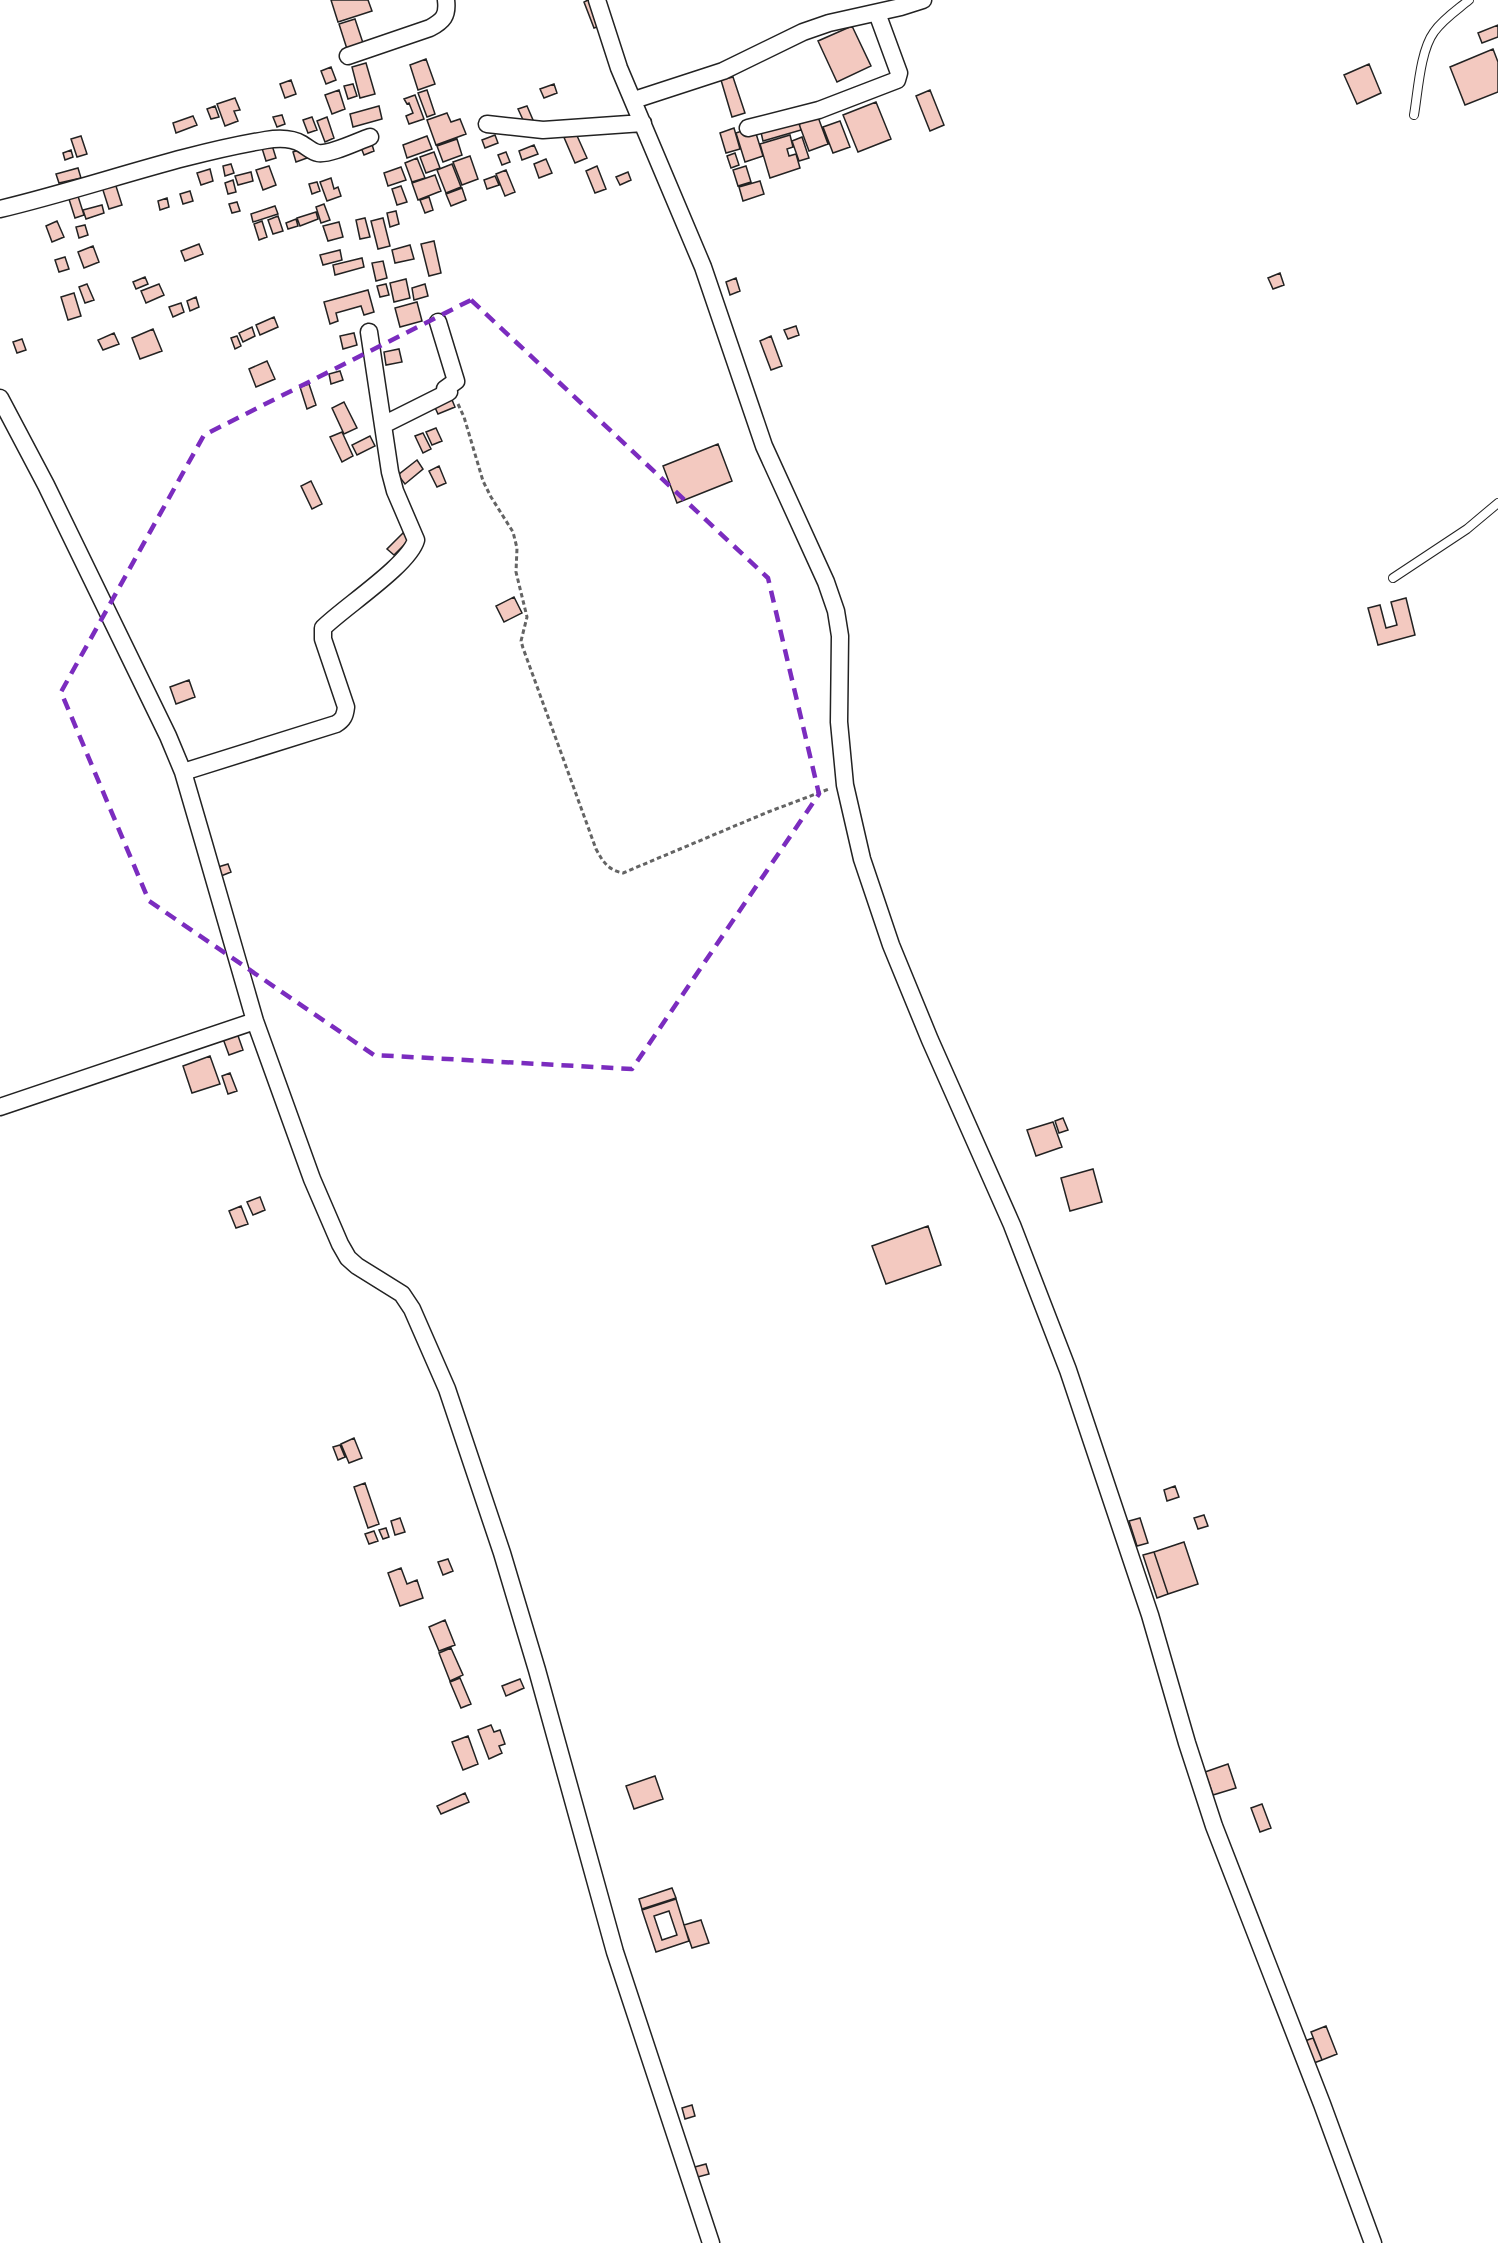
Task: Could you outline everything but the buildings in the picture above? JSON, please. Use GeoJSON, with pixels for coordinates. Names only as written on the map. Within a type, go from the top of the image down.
{"type":"FeatureCollection","features":[{"type":"Feature","properties":{"kind":"street"},"geometry":{"type":"LineString","coordinates":[[348,56],[440,23],[445,18],[446,0]]}},
{"type":"Feature","properties":{"kind":"street"},"geometry":{"type":"LineString","coordinates":[[597,0],[620,68],[703,267],[764,446],[826,582],[836,611],[840,647],[839,722],[844,785],[862,859],[891,945],[930,1040],[1012,1225],[1068,1370],[1150,1615],[1214,1826],[1373,2243]]}},
{"type":"Feature","properties":{"kind":"street"},"geometry":{"type":"LineString","coordinates":[[634,100],[723,71],[803,32],[829,23],[923,0]]}},
{"type":"Feature","properties":{"kind":"street"},"geometry":{"type":"LineString","coordinates":[[748,128],[819,110],[897,80],[899,73],[877,13]]}},
{"type":"Feature","properties":{"kind":"street"},"geometry":{"type":"LineString","coordinates":[[487,124],[543,130],[644,123]]}},
{"type":"Feature","properties":{"kind":"street"},"geometry":{"type":"LineString","coordinates":[[0,209],[229,147],[270,139],[287,139],[300,143],[317,153],[325,153],[370,137]]}},
{"type":"Feature","properties":{"kind":"street"},"geometry":{"type":"LineString","coordinates":[[383,425],[449,392],[445,389],[456,381],[438,322]]}},
{"type":"Feature","properties":{"kind":"street"},"geometry":{"type":"LineString","coordinates":[[183,772],[336,724],[345,715],[346,707],[322,639],[323,628],[408,554],[416,540],[395,491],[369,332]]}},
{"type":"Feature","properties":{"kind":"street"},"geometry":{"type":"LineString","coordinates":[[0,398],[108,611],[183,772],[255,1021],[312,1179],[340,1244],[348,1258],[357,1266],[402,1294],[412,1309],[447,1389],[502,1553],[534,1659],[615,1952],[711,2243]]}},
{"type":"Feature","properties":{"kind":"street"},"geometry":{"type":"LineString","coordinates":[[0,1107],[255,1021]]}},
{"type":"Feature","properties":{"kind":"lane"},"geometry":{"type":"LineString","coordinates":[[1414,115],[1424,56],[1432,34],[1441,23],[1469,0]]}},
{"type":"Feature","properties":{"kind":"lane"},"geometry":{"type":"LineString","coordinates":[[1393,578],[1467,529],[1498,504]]}},
{"type":"Feature","properties":{"kind":"path"},"geometry":{"type":"LineString","coordinates":[[445,389],[456,402],[464,417],[483,481],[513,532],[517,548],[516,572],[527,617],[521,641],[523,648],[596,849],[612,871],[623,873],[812,794],[844,785]]}},
{"type":"Feature","properties":{"kind":"highlighted area"},"geometry":{"type":"Polygon","coordinates":[[[471,300],[768,578],[819,794],[632,1069],[374,1055],[149,901],[61,692],[204,435],[471,300]]]}}]}
